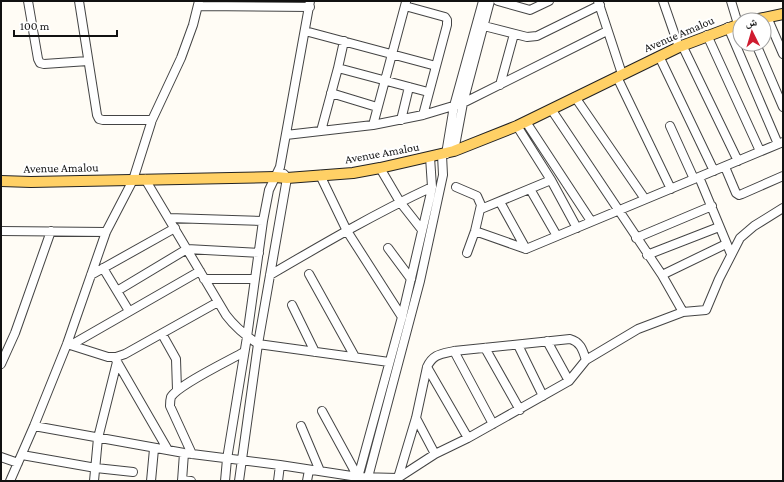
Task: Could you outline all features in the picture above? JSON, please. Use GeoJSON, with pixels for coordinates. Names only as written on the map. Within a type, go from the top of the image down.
{"type":"FeatureCollection","features":[{"type":"Feature","properties":{"kind":"main road"},"geometry":{"type":"LineString","coordinates":[[772,16],[783,14]]}},
{"type":"Feature","properties":{"kind":"main road","name":"Avenue Amalou"},"geometry":{"type":"LineString","coordinates":[[1,181],[30,182],[145,179],[286,178],[353,173],[380,168],[447,153],[522,124],[659,56],[732,26]]}},
{"type":"Feature","properties":{"kind":"street"},"geometry":{"type":"LineString","coordinates":[[28,1],[40,63],[88,61]]}},
{"type":"Feature","properties":{"kind":"street"},"geometry":{"type":"LineString","coordinates":[[79,1],[97,115],[103,120],[152,120]]}},
{"type":"Feature","properties":{"kind":"street"},"geometry":{"type":"LineString","coordinates":[[367,479],[420,281],[458,104],[483,1]]}},
{"type":"Feature","properties":{"kind":"street"},"geometry":{"type":"LineString","coordinates":[[458,104],[484,26],[490,1]]}},
{"type":"Feature","properties":{"kind":"street"},"geometry":{"type":"LineString","coordinates":[[498,1],[520,4],[530,10],[550,1]]}},
{"type":"Feature","properties":{"kind":"street"},"geometry":{"type":"LineString","coordinates":[[663,1],[681,46],[738,161]]}},
{"type":"Feature","properties":{"kind":"street"},"geometry":{"type":"LineString","coordinates":[[731,1],[735,12]]}},
{"type":"Feature","properties":{"kind":"street"},"geometry":{"type":"LineString","coordinates":[[484,26],[528,37],[537,36],[599,3],[619,76],[671,189]]}},
{"type":"Feature","properties":{"kind":"street"},"geometry":{"type":"LineString","coordinates":[[10,481],[69,344],[106,232],[133,180],[152,120],[181,58],[198,4],[310,4],[280,167],[269,190],[263,221],[247,337],[227,459],[225,481]]}},
{"type":"Feature","properties":{"kind":"street"},"geometry":{"type":"LineString","coordinates":[[373,125],[406,4],[445,17],[447,20],[447,25],[423,115]]}},
{"type":"Feature","properties":{"kind":"street"},"geometry":{"type":"LineString","coordinates":[[475,231],[526,249],[781,143],[728,27]]}},
{"type":"Feature","properties":{"kind":"street"},"geometry":{"type":"LineString","coordinates":[[772,29],[783,54]]}},
{"type":"Feature","properties":{"kind":"street"},"geometry":{"type":"LineString","coordinates":[[286,135],[373,125],[401,120],[458,104],[500,85],[607,30]]}},
{"type":"Feature","properties":{"kind":"street"},"geometry":{"type":"LineString","coordinates":[[305,31],[436,66]]}},
{"type":"Feature","properties":{"kind":"street"},"geometry":{"type":"LineString","coordinates":[[500,85],[514,34]]}},
{"type":"Feature","properties":{"kind":"street"},"geometry":{"type":"LineString","coordinates":[[707,35],[760,151]]}},
{"type":"Feature","properties":{"kind":"street"},"geometry":{"type":"LineString","coordinates":[[321,131],[344,41]]}},
{"type":"Feature","properties":{"kind":"street"},"geometry":{"type":"LineString","coordinates":[[759,52],[783,107]]}},
{"type":"Feature","properties":{"kind":"street"},"geometry":{"type":"LineString","coordinates":[[659,56],[714,170]]}},
{"type":"Feature","properties":{"kind":"street"},"geometry":{"type":"LineString","coordinates":[[338,68],[428,92]]}},
{"type":"Feature","properties":{"kind":"street"},"geometry":{"type":"LineString","coordinates":[[401,120],[409,87]]}},
{"type":"Feature","properties":{"kind":"street"},"geometry":{"type":"LineString","coordinates":[[331,93],[377,107]]}},
{"type":"Feature","properties":{"kind":"street"},"geometry":{"type":"LineString","coordinates":[[575,97],[645,200]]}},
{"type":"Feature","properties":{"kind":"street"},"geometry":{"type":"LineString","coordinates":[[551,110],[619,210],[647,255],[662,275],[683,312]]}},
{"type":"Feature","properties":{"kind":"street"},"geometry":{"type":"LineString","coordinates":[[522,124],[577,228]]}},
{"type":"Feature","properties":{"kind":"street"},"geometry":{"type":"LineString","coordinates":[[522,124],[591,221]]}},
{"type":"Feature","properties":{"kind":"street"},"geometry":{"type":"LineString","coordinates":[[670,126],[712,206],[731,254]]}},
{"type":"Feature","properties":{"kind":"street"},"geometry":{"type":"LineString","coordinates":[[358,479],[402,317],[432,187],[430,157]]}},
{"type":"Feature","properties":{"kind":"street"},"geometry":{"type":"LineString","coordinates":[[239,481],[258,344],[286,178],[280,167]]}},
{"type":"Feature","properties":{"kind":"street"},"geometry":{"type":"LineString","coordinates":[[725,167],[736,193],[739,194],[783,176]]}},
{"type":"Feature","properties":{"kind":"street"},"geometry":{"type":"LineString","coordinates":[[380,168],[400,202],[422,230]]}},
{"type":"Feature","properties":{"kind":"street"},"geometry":{"type":"LineString","coordinates":[[320,175],[346,231],[402,317]]}},
{"type":"Feature","properties":{"kind":"street"},"geometry":{"type":"LineString","coordinates":[[145,179],[232,324],[247,337],[258,344],[389,362]]}},
{"type":"Feature","properties":{"kind":"street"},"geometry":{"type":"LineString","coordinates":[[481,209],[551,180]]}},
{"type":"Feature","properties":{"kind":"street"},"geometry":{"type":"LineString","coordinates":[[270,275],[346,231],[400,202],[432,187]]}},
{"type":"Feature","properties":{"kind":"street"},"geometry":{"type":"LineString","coordinates":[[456,187],[477,196],[481,205],[475,231],[467,253]]}},
{"type":"Feature","properties":{"kind":"street"},"geometry":{"type":"LineString","coordinates":[[530,189],[557,236]]}},
{"type":"Feature","properties":{"kind":"street"},"geometry":{"type":"LineString","coordinates":[[500,202],[526,249]]}},
{"type":"Feature","properties":{"kind":"street"},"geometry":{"type":"LineString","coordinates":[[636,238],[712,206]]}},
{"type":"Feature","properties":{"kind":"street"},"geometry":{"type":"LineString","coordinates":[[34,426],[188,454],[280,465],[358,479],[398,478],[436,454],[520,410],[569,381],[586,360],[638,329],[683,312],[706,310],[731,254],[740,238],[754,226],[783,208]]}},
{"type":"Feature","properties":{"kind":"street"},"geometry":{"type":"LineString","coordinates":[[169,218],[263,221]]}},
{"type":"Feature","properties":{"kind":"street"},"geometry":{"type":"LineString","coordinates":[[647,255],[720,227]]}},
{"type":"Feature","properties":{"kind":"street"},"geometry":{"type":"LineString","coordinates":[[91,275],[175,228]]}},
{"type":"Feature","properties":{"kind":"street"},"geometry":{"type":"LineString","coordinates":[[1,231],[106,232]]}},
{"type":"Feature","properties":{"kind":"street"},"geometry":{"type":"LineString","coordinates":[[1,364],[15,333],[51,231]]}},
{"type":"Feature","properties":{"kind":"street"},"geometry":{"type":"LineString","coordinates":[[662,275],[726,244]]}},
{"type":"Feature","properties":{"kind":"street"},"geometry":{"type":"LineString","coordinates":[[388,248],[411,279]]}},
{"type":"Feature","properties":{"kind":"street"},"geometry":{"type":"LineString","coordinates":[[117,291],[187,249],[259,253]]}},
{"type":"Feature","properties":{"kind":"street"},"geometry":{"type":"LineString","coordinates":[[103,268],[129,311]]}},
{"type":"Feature","properties":{"kind":"street"},"geometry":{"type":"LineString","coordinates":[[69,344],[200,271]]}},
{"type":"Feature","properties":{"kind":"street"},"geometry":{"type":"LineString","coordinates":[[310,274],[355,357]]}},
{"type":"Feature","properties":{"kind":"street"},"geometry":{"type":"LineString","coordinates":[[204,279],[255,279]]}},
{"type":"Feature","properties":{"kind":"street"},"geometry":{"type":"LineString","coordinates":[[94,481],[98,438],[116,360],[218,302]]}},
{"type":"Feature","properties":{"kind":"street"},"geometry":{"type":"LineString","coordinates":[[292,305],[316,352]]}},
{"type":"Feature","properties":{"kind":"street"},"geometry":{"type":"LineString","coordinates":[[162,334],[176,359],[177,390]]}},
{"type":"Feature","properties":{"kind":"street"},"geometry":{"type":"LineString","coordinates":[[398,478],[416,418],[427,367],[430,361],[436,356],[454,351],[547,341],[574,340],[581,347],[586,360]]}},
{"type":"Feature","properties":{"kind":"street"},"geometry":{"type":"LineString","coordinates":[[547,341],[569,381]]}},
{"type":"Feature","properties":{"kind":"street"},"geometry":{"type":"LineString","coordinates":[[69,344],[116,360],[168,450]]}},
{"type":"Feature","properties":{"kind":"street"},"geometry":{"type":"LineString","coordinates":[[518,345],[543,396]]}},
{"type":"Feature","properties":{"kind":"street"},"geometry":{"type":"LineString","coordinates":[[486,348],[520,410]]}},
{"type":"Feature","properties":{"kind":"street"},"geometry":{"type":"LineString","coordinates":[[454,351],[493,424]]}},
{"type":"Feature","properties":{"kind":"street"},"geometry":{"type":"LineString","coordinates":[[191,481],[182,480],[188,454],[170,406],[172,396],[177,390],[244,352]]}},
{"type":"Feature","properties":{"kind":"street"},"geometry":{"type":"LineString","coordinates":[[427,367],[468,438]]}},
{"type":"Feature","properties":{"kind":"street"},"geometry":{"type":"LineString","coordinates":[[322,411],[358,479]]}},
{"type":"Feature","properties":{"kind":"street"},"geometry":{"type":"LineString","coordinates":[[416,418],[436,454]]}},
{"type":"Feature","properties":{"kind":"street"},"geometry":{"type":"LineString","coordinates":[[301,426],[320,471]]}},
{"type":"Feature","properties":{"kind":"street"},"geometry":{"type":"LineString","coordinates":[[151,481],[154,448]]}},
{"type":"Feature","properties":{"kind":"street"},"geometry":{"type":"LineString","coordinates":[[22,455],[96,468],[133,472]]}},
{"type":"Feature","properties":{"kind":"street"},"geometry":{"type":"LineString","coordinates":[[1,457],[18,463]]}},
{"type":"Feature","properties":{"kind":"street"},"geometry":{"type":"LineString","coordinates":[[278,481],[280,465]]}},
{"type":"Feature","properties":{"kind":"street"},"geometry":{"type":"LineString","coordinates":[[307,481],[309,470]]}}]}
